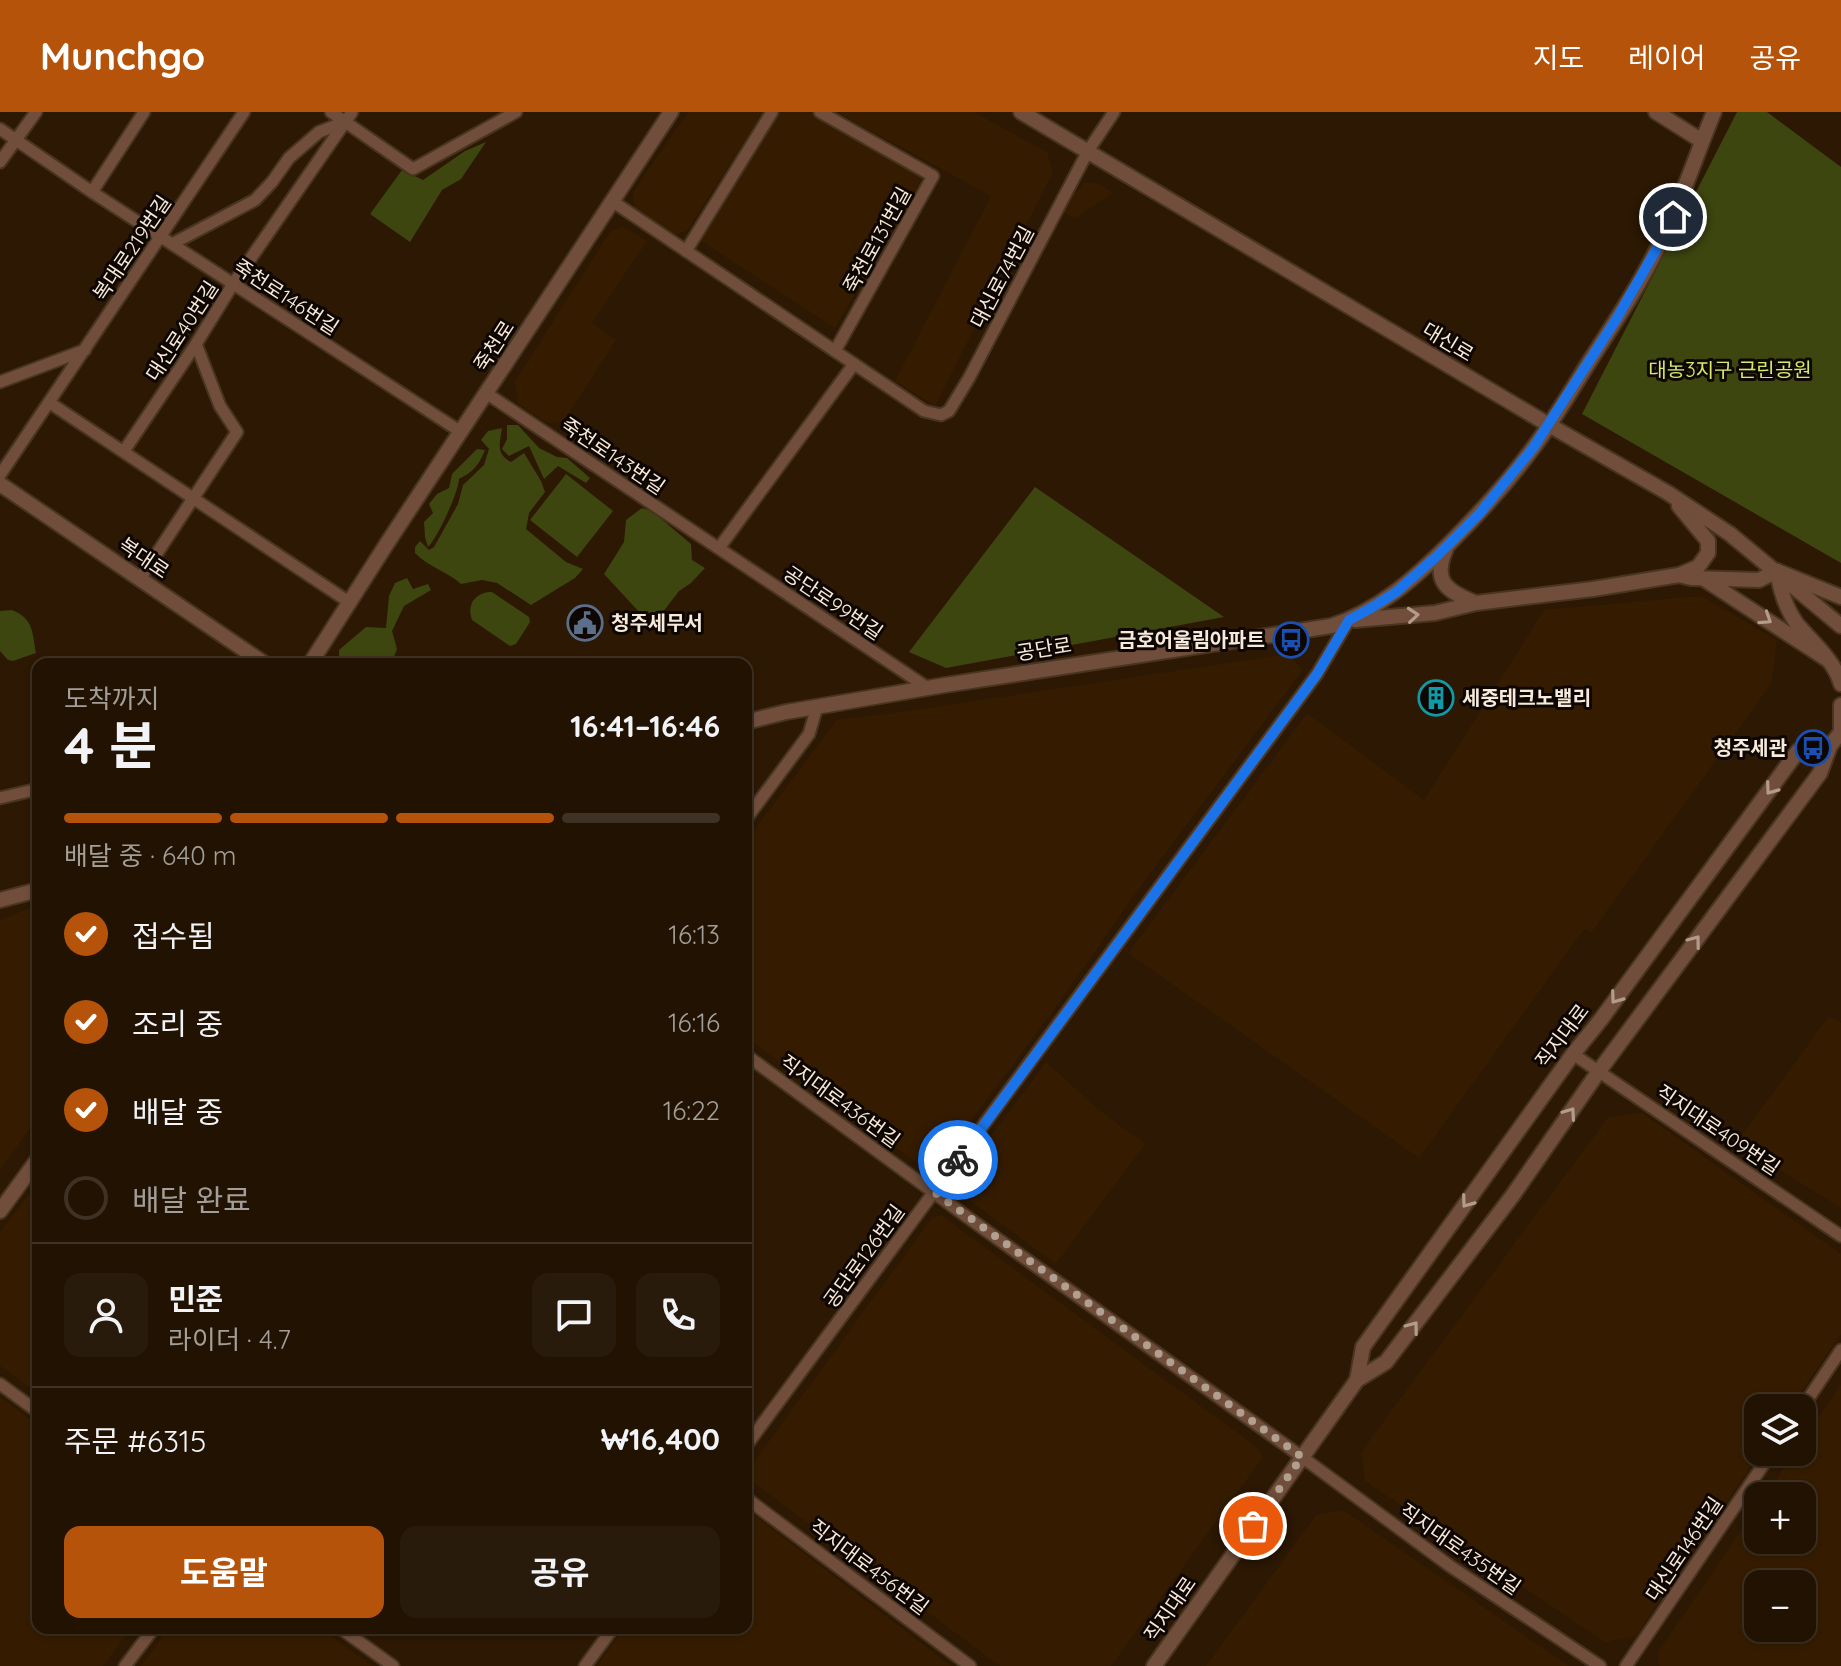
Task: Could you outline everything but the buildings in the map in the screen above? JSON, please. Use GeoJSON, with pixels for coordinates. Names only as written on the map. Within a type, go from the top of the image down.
{"type":"FeatureCollection","features":[{"type":"Feature","properties":{"kind":"street"},"geometry":{"type":"LineString","coordinates":[[0,162],[36,112]]}},
{"type":"Feature","properties":{"kind":"street"},"geometry":{"type":"LineString","coordinates":[[92,192],[144,112]]}},
{"type":"Feature","properties":{"kind":"street","name":"복대로219번길"},"geometry":{"type":"LineString","coordinates":[[0,475],[85,349],[166,240],[244,112]]}},
{"type":"Feature","properties":{"kind":"street"},"geometry":{"type":"LineString","coordinates":[[331,112],[348,115],[413,169],[516,112]]}},
{"type":"Feature","properties":{"kind":"street","name":"죽천로"},"geometry":{"type":"LineString","coordinates":[[314,658],[671,112]]}},
{"type":"Feature","properties":{"kind":"street"},"geometry":{"type":"LineString","coordinates":[[686,251],[772,112]]}},
{"type":"Feature","properties":{"kind":"street","name":"죽천로131번길"},"geometry":{"type":"LineString","coordinates":[[820,112],[933,176],[835,351]]}},
{"type":"Feature","properties":{"kind":"street","name":"대신로"},"geometry":{"type":"LineString","coordinates":[[1021,112],[1668,493],[1730,534],[1841,626]]}},
{"type":"Feature","properties":{"kind":"street","name":"대신로74번길"},"geometry":{"type":"LineString","coordinates":[[854,364],[924,411],[941,415],[949,411],[1088,151],[1114,112]]}},
{"type":"Feature","properties":{"kind":"street"},"geometry":{"type":"LineString","coordinates":[[1656,112],[1702,141]]}},
{"type":"Feature","properties":{"kind":"street"},"geometry":{"type":"LineString","coordinates":[[1349,620],[1396,592],[1447,546],[1479,514],[1549,425],[1660,243],[1685,190],[1714,112]]}},
{"type":"Feature","properties":{"kind":"street"},"geometry":{"type":"LineString","coordinates":[[166,240],[255,200],[289,158],[319,132],[348,115]]}},
{"type":"Feature","properties":{"kind":"street","name":"대신로40번길"},"geometry":{"type":"LineString","coordinates":[[124,451],[348,115]]}},
{"type":"Feature","properties":{"kind":"street","name":"죽천로146번길"},"geometry":{"type":"LineString","coordinates":[[0,129],[461,432]]}},
{"type":"Feature","properties":{"kind":"street"},"geometry":{"type":"LineString","coordinates":[[612,201],[854,364],[719,548]]}},
{"type":"Feature","properties":{"kind":"street"},"geometry":{"type":"LineString","coordinates":[[140,579],[237,432],[220,406],[196,344]]}},
{"type":"Feature","properties":{"kind":"street"},"geometry":{"type":"LineString","coordinates":[[0,382],[85,349]]}},
{"type":"Feature","properties":{"kind":"street","name":"죽천로143번길"},"geometry":{"type":"LineString","coordinates":[[486,393],[719,548]]}},
{"type":"Feature","properties":{"kind":"street"},"geometry":{"type":"LineString","coordinates":[[50,403],[349,602]]}},
{"type":"Feature","properties":{"kind":"street","name":"복대로"},"geometry":{"type":"LineString","coordinates":[[0,484],[256,658]]}},
{"type":"Feature","properties":{"kind":"street"},"geometry":{"type":"LineString","coordinates":[[1349,620],[1435,613],[1476,603],[1679,575],[1698,567],[1708,553],[1708,541],[1668,493]]}},
{"type":"Feature","properties":{"kind":"street"},"geometry":{"type":"LineString","coordinates":[[1447,546],[1440,561],[1439,574],[1446,586],[1460,597],[1476,603]]}},
{"type":"Feature","properties":{"kind":"street","name":"공단로99번길"},"geometry":{"type":"LineString","coordinates":[[719,548],[928,688]]}},
{"type":"Feature","properties":{"kind":"street"},"geometry":{"type":"LineString","coordinates":[[1679,575],[1703,579],[1759,580],[1777,571],[1841,597]]}},
{"type":"Feature","properties":{"kind":"street"},"geometry":{"type":"LineString","coordinates":[[1777,571],[1784,597],[1796,622],[1828,660],[1841,684]]}},
{"type":"Feature","properties":{"kind":"street"},"geometry":{"type":"LineString","coordinates":[[1703,579],[1828,660]]}},
{"type":"Feature","properties":{"kind":"street","name":"공단로"},"geometry":{"type":"LineString","coordinates":[[752,721],[928,688],[1331,626],[1349,620]]}},
{"type":"Feature","properties":{"kind":"street","name":"공단로126번길"},"geometry":{"type":"LineString","coordinates":[[752,1438],[1317,674],[1349,620]]}},
{"type":"Feature","properties":{"kind":"street"},"geometry":{"type":"LineString","coordinates":[[1841,705],[1841,732]]}},
{"type":"Feature","properties":{"kind":"street"},"geometry":{"type":"LineString","coordinates":[[752,811],[809,734],[817,707]]}},
{"type":"Feature","properties":{"kind":"street","name":"직지대로"},"geometry":{"type":"LineString","coordinates":[[1154,1666],[1357,1380],[1386,1362],[1513,1195],[1599,1071],[1820,773],[1830,746],[1841,732]]}},
{"type":"Feature","properties":{"kind":"street","name":"직지대로"},"geometry":{"type":"LineString","coordinates":[[1357,1380],[1363,1347],[1573,1054],[1798,751],[1830,746]]}},
{"type":"Feature","properties":{"kind":"street"},"geometry":{"type":"LineString","coordinates":[[0,798],[32,790]]}},
{"type":"Feature","properties":{"kind":"street"},"geometry":{"type":"LineString","coordinates":[[0,900],[32,892]]}},
{"type":"Feature","properties":{"kind":"street","name":"직지대로409번길"},"geometry":{"type":"LineString","coordinates":[[1573,1054],[1841,1236]]}},
{"type":"Feature","properties":{"kind":"street","name":"직지대로436번길"},"geometry":{"type":"LineString","coordinates":[[752,1059],[1302,1457]]}},
{"type":"Feature","properties":{"kind":"street"},"geometry":{"type":"LineString","coordinates":[[0,1211],[32,1167]]}},
{"type":"Feature","properties":{"kind":"street"},"geometry":{"type":"LineString","coordinates":[[1811,1394],[1841,1350]]}},
{"type":"Feature","properties":{"kind":"street"},"geometry":{"type":"LineString","coordinates":[[0,1384],[32,1408]]}},
{"type":"Feature","properties":{"kind":"street","name":"직지대로435번길"},"geometry":{"type":"LineString","coordinates":[[1302,1457],[1450,1566],[1600,1666]]}},
{"type":"Feature","properties":{"kind":"street","name":"대신로146번길"},"geometry":{"type":"LineString","coordinates":[[1626,1666],[1762,1466]]}},
{"type":"Feature","properties":{"kind":"street","name":"직지대로456번길"},"geometry":{"type":"LineString","coordinates":[[752,1502],[970,1666]]}},
{"type":"Feature","properties":{"kind":"street"},"geometry":{"type":"LineString","coordinates":[[125,1666],[149,1634]]}},
{"type":"Feature","properties":{"kind":"street"},"geometry":{"type":"LineString","coordinates":[[348,1634],[393,1666]]}},
{"type":"Feature","properties":{"kind":"street"},"geometry":{"type":"LineString","coordinates":[[585,1666],[609,1634]]}},
{"type":"Feature","properties":{"kind":"shaded area"},"geometry":{"type":"Polygon","coordinates":[[[688,112],[763,112],[687,231],[674,235],[635,210],[633,192],[688,112]]]}},
{"type":"Feature","properties":{"kind":"shaded area"},"geometry":{"type":"Polygon","coordinates":[[[778,112],[820,112],[928,168],[835,328],[701,241],[778,112]]]}},
{"type":"Feature","properties":{"kind":"shaded area"},"geometry":{"type":"Polygon","coordinates":[[[836,112],[974,112],[1047,152],[1053,172],[935,406],[895,381],[991,196],[836,112]]]}},
{"type":"Feature","properties":{"kind":"shaded area"},"geometry":{"type":"Polygon","coordinates":[[[1085,182],[1099,184],[1113,193],[1075,218],[1064,213],[1074,194],[1085,182]]]}},
{"type":"Feature","properties":{"kind":"shaded area"},"geometry":{"type":"Polygon","coordinates":[[[624,227],[647,241],[592,323],[616,340],[564,421],[546,423],[518,404],[515,381],[610,232],[624,227]]]}},
{"type":"Feature","properties":{"kind":"shaded area"},"geometry":{"type":"Polygon","coordinates":[[[1701,596],[1777,640],[1771,684],[1591,933],[1584,929],[1419,1158],[1128,953],[1307,713],[1424,800],[1544,610],[1701,596]]]}},
{"type":"Feature","properties":{"kind":"shaded area"},"geometry":{"type":"Polygon","coordinates":[[[1288,654],[1303,670],[1140,887],[937,1167],[928,1171],[752,1041],[752,833],[837,720],[1288,654]]]}},
{"type":"Feature","properties":{"kind":"shaded area"},"geometry":{"type":"Polygon","coordinates":[[[32,907],[32,1125],[0,1170],[0,920],[32,907]]]}},
{"type":"Feature","properties":{"kind":"shaded area"},"geometry":{"type":"Polygon","coordinates":[[[1829,1016],[1841,1023],[1841,1208],[1736,1143],[1829,1016]]]}},
{"type":"Feature","properties":{"kind":"shaded area"},"geometry":{"type":"Polygon","coordinates":[[[1046,1062],[1099,1110],[1145,1144],[1056,1264],[958,1192],[959,1179],[1046,1062]]]}},
{"type":"Feature","properties":{"kind":"shaded area"},"geometry":{"type":"Polygon","coordinates":[[[1642,1113],[1841,1254],[1841,1334],[1800,1394],[1744,1394],[1744,1466],[1751,1466],[1636,1636],[1605,1642],[1365,1481],[1361,1452],[1608,1117],[1642,1113]]]}},
{"type":"Feature","properties":{"kind":"shaded area"},"geometry":{"type":"Polygon","coordinates":[[[32,1190],[32,1389],[0,1366],[0,1232],[32,1190]]]}},
{"type":"Feature","properties":{"kind":"shaded area"},"geometry":{"type":"Polygon","coordinates":[[[941,1215],[1258,1448],[1263,1457],[1111,1666],[1000,1666],[753,1482],[752,1465],[931,1219],[941,1215]]]}},
{"type":"Feature","properties":{"kind":"shaded area"},"geometry":{"type":"Polygon","coordinates":[[[1841,1384],[1841,1666],[1660,1666],[1658,1652],[1744,1526],[1744,1554],[1816,1554],[1816,1482],[1775,1482],[1785,1466],[1816,1466],[1816,1421],[1841,1384]]]}},
{"type":"Feature","properties":{"kind":"shaded area"},"geometry":{"type":"Polygon","coordinates":[[[0,1397],[32,1421],[32,1634],[127,1634],[103,1666],[0,1666],[0,1397]]]}},
{"type":"Feature","properties":{"kind":"shaded area"},"geometry":{"type":"Polygon","coordinates":[[[1343,1510],[1569,1666],[1206,1666],[1316,1515],[1343,1510]]]}},
{"type":"Feature","properties":{"kind":"shaded area"},"geometry":{"type":"Polygon","coordinates":[[[752,1514],[951,1666],[597,1666],[620,1634],[752,1634],[752,1514]]]}},
{"type":"Feature","properties":{"kind":"shaded area"},"geometry":{"type":"Polygon","coordinates":[[[165,1634],[328,1634],[372,1666],[141,1666],[165,1634]]]}},
{"type":"Feature","properties":{"kind":"green space","name":"대농3지구 근린공원"},"geometry":{"type":"Polygon","coordinates":[[[1737,112],[1767,112],[1841,167],[1841,563],[1582,414],[1737,112]]]}},
{"type":"Feature","properties":{"kind":"green space"},"geometry":{"type":"Polygon","coordinates":[[[486,142],[461,179],[442,190],[410,242],[370,214],[402,170],[423,180],[465,151],[486,142]]]}},
{"type":"Feature","properties":{"kind":"green space"},"geometry":{"type":"Polygon","coordinates":[[[507,425],[518,425],[539,448],[557,457],[567,458],[590,478],[586,483],[558,466],[544,479],[529,446],[509,456],[502,449],[507,439],[507,425]]]}},
{"type":"Feature","properties":{"kind":"green space"},"geometry":{"type":"Polygon","coordinates":[[[502,428],[500,448],[503,455],[511,462],[524,453],[545,492],[529,513],[526,529],[566,562],[583,569],[575,578],[531,605],[497,583],[482,580],[461,584],[415,553],[420,541],[429,550],[434,547],[458,504],[463,485],[484,465],[489,449],[481,440],[488,431],[502,428]]]}},
{"type":"Feature","properties":{"kind":"green space"},"geometry":{"type":"Polygon","coordinates":[[[477,449],[485,450],[475,468],[459,479],[447,514],[428,547],[424,522],[433,513],[429,504],[437,494],[449,488],[452,474],[477,449]]]}},
{"type":"Feature","properties":{"kind":"green space"},"geometry":{"type":"Polygon","coordinates":[[[566,474],[613,511],[577,557],[530,520],[566,474]]]}},
{"type":"Feature","properties":{"kind":"green space"},"geometry":{"type":"Polygon","coordinates":[[[1035,487],[1224,617],[946,668],[909,652],[1035,487]]]}},
{"type":"Feature","properties":{"kind":"green space"},"geometry":{"type":"Polygon","coordinates":[[[642,508],[652,511],[691,544],[692,560],[705,568],[679,591],[663,612],[641,614],[604,574],[624,542],[626,520],[642,508]]]}},
{"type":"Feature","properties":{"kind":"green space"},"geometry":{"type":"Polygon","coordinates":[[[407,578],[413,589],[428,584],[431,590],[404,606],[392,631],[397,649],[393,658],[339,658],[339,650],[366,627],[386,628],[389,596],[395,583],[407,578]]]}},
{"type":"Feature","properties":{"kind":"green space"},"geometry":{"type":"Polygon","coordinates":[[[488,592],[529,617],[530,622],[516,644],[510,646],[472,620],[472,602],[488,592]]]}},
{"type":"Feature","properties":{"kind":"green space"},"geometry":{"type":"Polygon","coordinates":[[[12,610],[28,622],[36,653],[13,661],[0,651],[0,611],[12,610]]]}},
{"type":"Feature","properties":{"kind":"way so far"},"geometry":{"type":"LineString","coordinates":[[958,1160],[934,1192],[1302,1457],[1253,1526]]}},
{"type":"Feature","properties":{"kind":"place","name":"청주세무서"},"geometry":{"type":"Point","coordinates":[585,623]}},
{"type":"Feature","properties":{"kind":"place","name":"금호어울림아파트"},"geometry":{"type":"Point","coordinates":[1291,640]}},
{"type":"Feature","properties":{"kind":"place","name":"세중테크노밸리"},"geometry":{"type":"Point","coordinates":[1436,698]}},
{"type":"Feature","properties":{"kind":"place","name":"청주세관"},"geometry":{"type":"Point","coordinates":[1813,748]}},
{"type":"Feature","properties":{"kind":"route"},"geometry":{"type":"LineString","coordinates":[[958,1160],[1317,674],[1349,620],[1396,592],[1438,555],[1479,514],[1533,448],[1617,318],[1673,217]]}}]}
